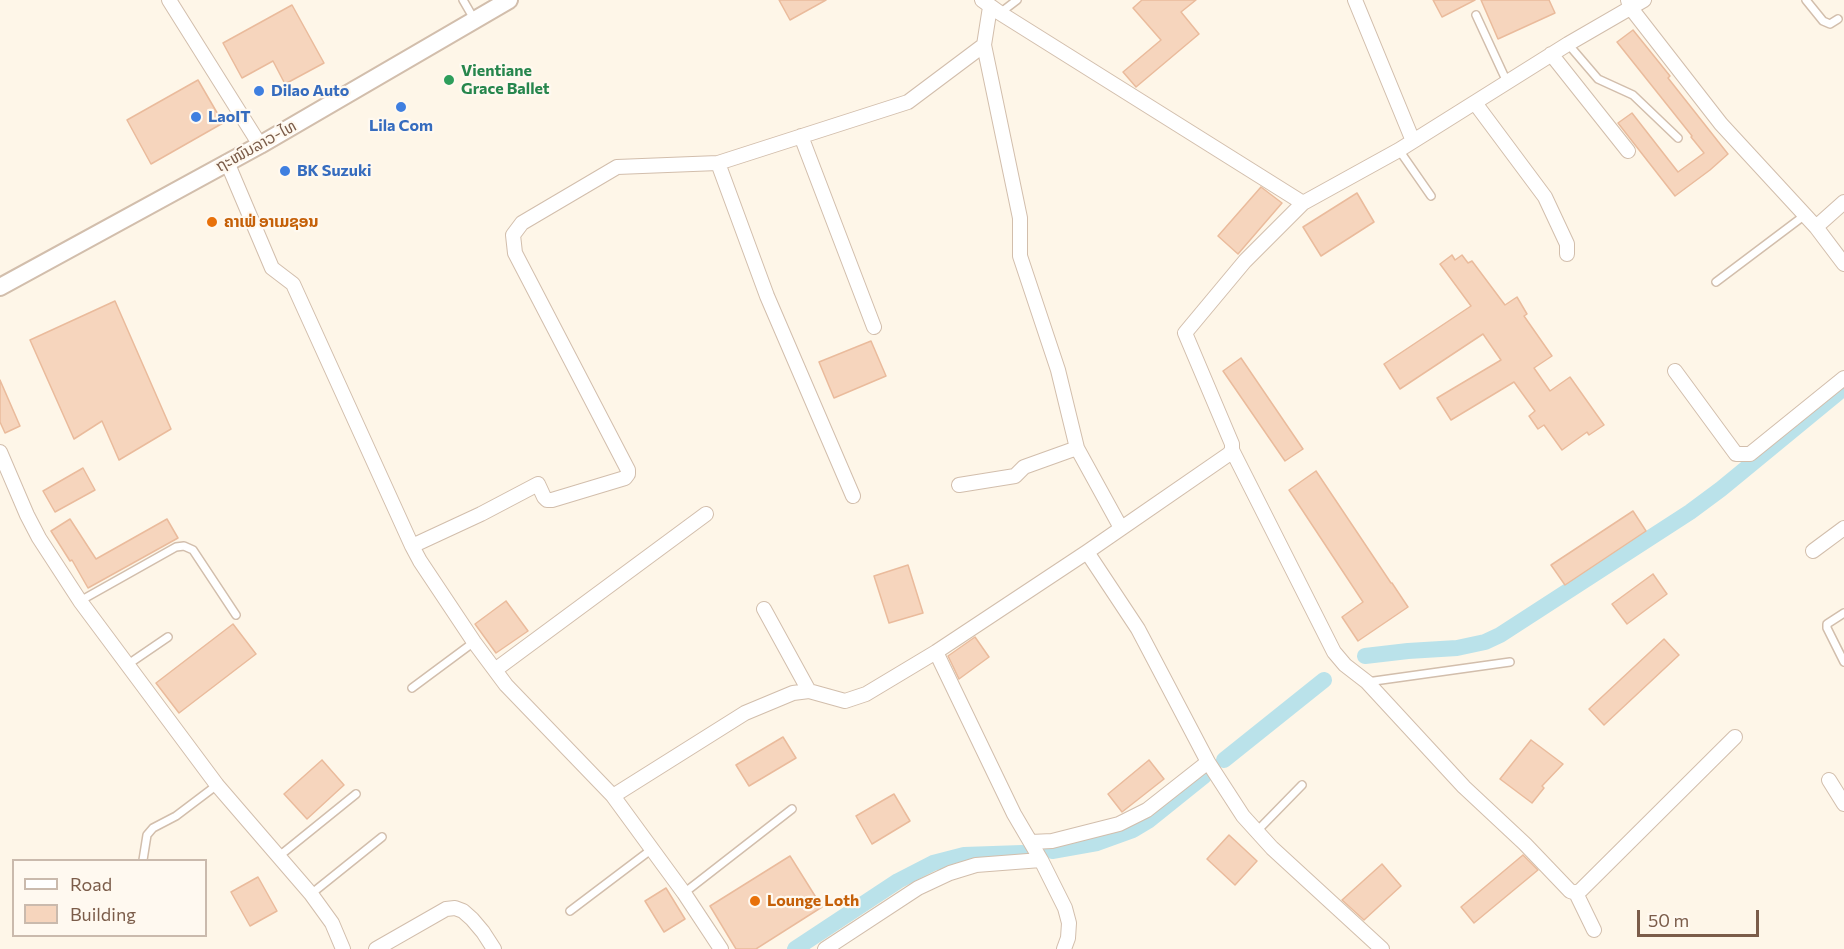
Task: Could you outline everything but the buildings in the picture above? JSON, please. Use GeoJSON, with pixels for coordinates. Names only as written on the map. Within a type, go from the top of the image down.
{"type":"FeatureCollection","features":[{"type":"Feature","properties":{"kind":"street"},"geometry":{"type":"LineString","coordinates":[[169,0],[260,145]]}},
{"type":"Feature","properties":{"kind":"street","name":"ຖະໜົນລາວ-ໄທ"},"geometry":{"type":"LineString","coordinates":[[0,287],[260,145],[509,0]]}},
{"type":"Feature","properties":{"kind":"street"},"geometry":{"type":"LineString","coordinates":[[1355,0],[1413,141]]}},
{"type":"Feature","properties":{"kind":"street"},"geometry":{"type":"LineString","coordinates":[[1594,930],[1576,893],[1570,891],[1525,844],[1464,787],[1367,682],[1345,665],[1334,652],[1232,450],[1232,444],[1185,333],[1245,261],[1303,203],[1399,150],[1629,4],[1644,0]]}},
{"type":"Feature","properties":{"kind":"street"},"geometry":{"type":"LineString","coordinates":[[1629,4],[1721,124],[1816,227],[1844,264]]}},
{"type":"Feature","properties":{"kind":"street"},"geometry":{"type":"LineString","coordinates":[[1121,528],[1077,448],[1058,370],[1020,256],[1020,218],[984,45],[991,7],[1303,203]]}},
{"type":"Feature","properties":{"kind":"street"},"geometry":{"type":"LineString","coordinates":[[412,546],[538,484],[544,497],[552,500],[625,478],[628,474],[628,470],[515,253],[513,235],[522,223],[617,167],[718,163],[908,102],[984,45]]}},
{"type":"Feature","properties":{"kind":"street"},"geometry":{"type":"LineString","coordinates":[[1551,54],[1628,151]]}},
{"type":"Feature","properties":{"kind":"street"},"geometry":{"type":"LineString","coordinates":[[1475,103],[1545,197],[1567,244],[1567,254]]}},
{"type":"Feature","properties":{"kind":"street"},"geometry":{"type":"LineString","coordinates":[[801,136],[874,327]]}},
{"type":"Feature","properties":{"kind":"street"},"geometry":{"type":"LineString","coordinates":[[227,162],[272,268],[293,284],[412,546],[474,642],[506,685],[613,796],[684,893],[721,949]]}},
{"type":"Feature","properties":{"kind":"street"},"geometry":{"type":"LineString","coordinates":[[718,163],[767,296],[853,496]]}},
{"type":"Feature","properties":{"kind":"street"},"geometry":{"type":"LineString","coordinates":[[1816,227],[1844,202]]}},
{"type":"Feature","properties":{"kind":"street"},"geometry":{"type":"LineString","coordinates":[[1675,371],[1736,454],[1750,454],[1844,378]]}},
{"type":"Feature","properties":{"kind":"street"},"geometry":{"type":"LineString","coordinates":[[958,485],[1015,476],[1024,467],[1077,448]]}},
{"type":"Feature","properties":{"kind":"street"},"geometry":{"type":"LineString","coordinates":[[613,796],[745,713],[793,693],[809,691],[845,701],[866,694],[936,652],[1087,552],[1232,450]]}},
{"type":"Feature","properties":{"kind":"street"},"geometry":{"type":"LineString","coordinates":[[0,452],[39,538],[81,601],[217,785],[311,894],[332,923],[343,949]]}},
{"type":"Feature","properties":{"kind":"street"},"geometry":{"type":"LineString","coordinates":[[495,670],[706,514]]}},
{"type":"Feature","properties":{"kind":"street"},"geometry":{"type":"LineString","coordinates":[[1813,551],[1844,528]]}},
{"type":"Feature","properties":{"kind":"street"},"geometry":{"type":"LineString","coordinates":[[1087,552],[1138,629],[1208,762],[1243,816],[1272,848],[1382,949]]}},
{"type":"Feature","properties":{"kind":"street"},"geometry":{"type":"LineString","coordinates":[[764,609],[809,691]]}},
{"type":"Feature","properties":{"kind":"street"},"geometry":{"type":"LineString","coordinates":[[936,652],[1014,814],[1065,908],[1069,923],[1068,938],[1064,949]]}},
{"type":"Feature","properties":{"kind":"street"},"geometry":{"type":"LineString","coordinates":[[1576,893],[1735,737]]}},
{"type":"Feature","properties":{"kind":"street"},"geometry":{"type":"LineString","coordinates":[[1031,842],[1052,841],[1119,824],[1147,810],[1208,762]]}},
{"type":"Feature","properties":{"kind":"street"},"geometry":{"type":"LineString","coordinates":[[1829,780],[1844,804]]}},
{"type":"Feature","properties":{"kind":"street"},"geometry":{"type":"LineString","coordinates":[[825,949],[918,888],[950,873],[976,865],[1041,860]]}},
{"type":"Feature","properties":{"kind":"street"},"geometry":{"type":"LineString","coordinates":[[376,949],[446,909],[455,908],[464,911],[472,919],[494,949]]}},
{"type":"Feature","properties":{"kind":"lane"},"geometry":{"type":"LineString","coordinates":[[463,0],[475,21]]}},
{"type":"Feature","properties":{"kind":"lane"},"geometry":{"type":"LineString","coordinates":[[991,7],[1017,0]]}},
{"type":"Feature","properties":{"kind":"lane"},"geometry":{"type":"LineString","coordinates":[[1806,0],[1823,21],[1830,24],[1838,19]]}},
{"type":"Feature","properties":{"kind":"lane"},"geometry":{"type":"LineString","coordinates":[[1476,15],[1507,82]]}},
{"type":"Feature","properties":{"kind":"lane"},"geometry":{"type":"LineString","coordinates":[[1568,44],[1598,79],[1633,95],[1678,138]]}},
{"type":"Feature","properties":{"kind":"lane"},"geometry":{"type":"LineString","coordinates":[[1399,150],[1431,196]]}},
{"type":"Feature","properties":{"kind":"lane"},"geometry":{"type":"LineString","coordinates":[[1716,282],[1804,215]]}},
{"type":"Feature","properties":{"kind":"lane"},"geometry":{"type":"LineString","coordinates":[[81,601],[176,547],[184,546],[193,550],[236,615]]}},
{"type":"Feature","properties":{"kind":"lane"},"geometry":{"type":"LineString","coordinates":[[1844,613],[1827,624],[1844,662]]}},
{"type":"Feature","properties":{"kind":"lane"},"geometry":{"type":"LineString","coordinates":[[128,665],[168,637]]}},
{"type":"Feature","properties":{"kind":"lane"},"geometry":{"type":"LineString","coordinates":[[412,688],[474,642]]}},
{"type":"Feature","properties":{"kind":"lane"},"geometry":{"type":"LineString","coordinates":[[1367,682],[1510,662]]}},
{"type":"Feature","properties":{"kind":"lane"},"geometry":{"type":"LineString","coordinates":[[143,859],[147,835],[153,828],[176,816],[217,785]]}},
{"type":"Feature","properties":{"kind":"lane"},"geometry":{"type":"LineString","coordinates":[[1257,831],[1302,785]]}},
{"type":"Feature","properties":{"kind":"lane"},"geometry":{"type":"LineString","coordinates":[[278,857],[356,794]]}},
{"type":"Feature","properties":{"kind":"lane"},"geometry":{"type":"LineString","coordinates":[[684,893],[792,809]]}},
{"type":"Feature","properties":{"kind":"lane"},"geometry":{"type":"LineString","coordinates":[[311,894],[382,837]]}},
{"type":"Feature","properties":{"kind":"lane"},"geometry":{"type":"LineString","coordinates":[[570,911],[652,849]]}},
{"type":"Feature","properties":{"kind":"waterway"},"geometry":{"type":"LineString","coordinates":[[1365,656],[1457,648],[1485,642],[1500,635],[1690,512],[1844,388]]}},
{"type":"Feature","properties":{"kind":"waterway"},"geometry":{"type":"LineString","coordinates":[[1224,760],[1324,680]]}},
{"type":"Feature","properties":{"kind":"waterway"},"geometry":{"type":"LineString","coordinates":[[1052,851],[1097,843],[1133,830],[1148,821],[1204,776]]}},
{"type":"Feature","properties":{"kind":"waterway"},"geometry":{"type":"LineString","coordinates":[[795,949],[898,881],[933,863],[964,855],[1022,853]]}},
{"type":"Feature","properties":{"kind":"place","name":"Vientiane Grace Ballet"},"geometry":{"type":"Point","coordinates":[449,80]}},
{"type":"Feature","properties":{"kind":"place","name":"Dilao Auto"},"geometry":{"type":"Point","coordinates":[259,91]}},
{"type":"Feature","properties":{"kind":"place","name":"Lila Com"},"geometry":{"type":"Point","coordinates":[401,107]}},
{"type":"Feature","properties":{"kind":"place","name":"LaoIT"},"geometry":{"type":"Point","coordinates":[196,117]}},
{"type":"Feature","properties":{"kind":"place","name":"BK Suzuki"},"geometry":{"type":"Point","coordinates":[285,171]}},
{"type":"Feature","properties":{"kind":"place","name":"ຄາເຟ່ ອາເມຊອນ"},"geometry":{"type":"Point","coordinates":[212,222]}},
{"type":"Feature","properties":{"kind":"place","name":"Lounge Loth"},"geometry":{"type":"Point","coordinates":[755,901]}}]}
